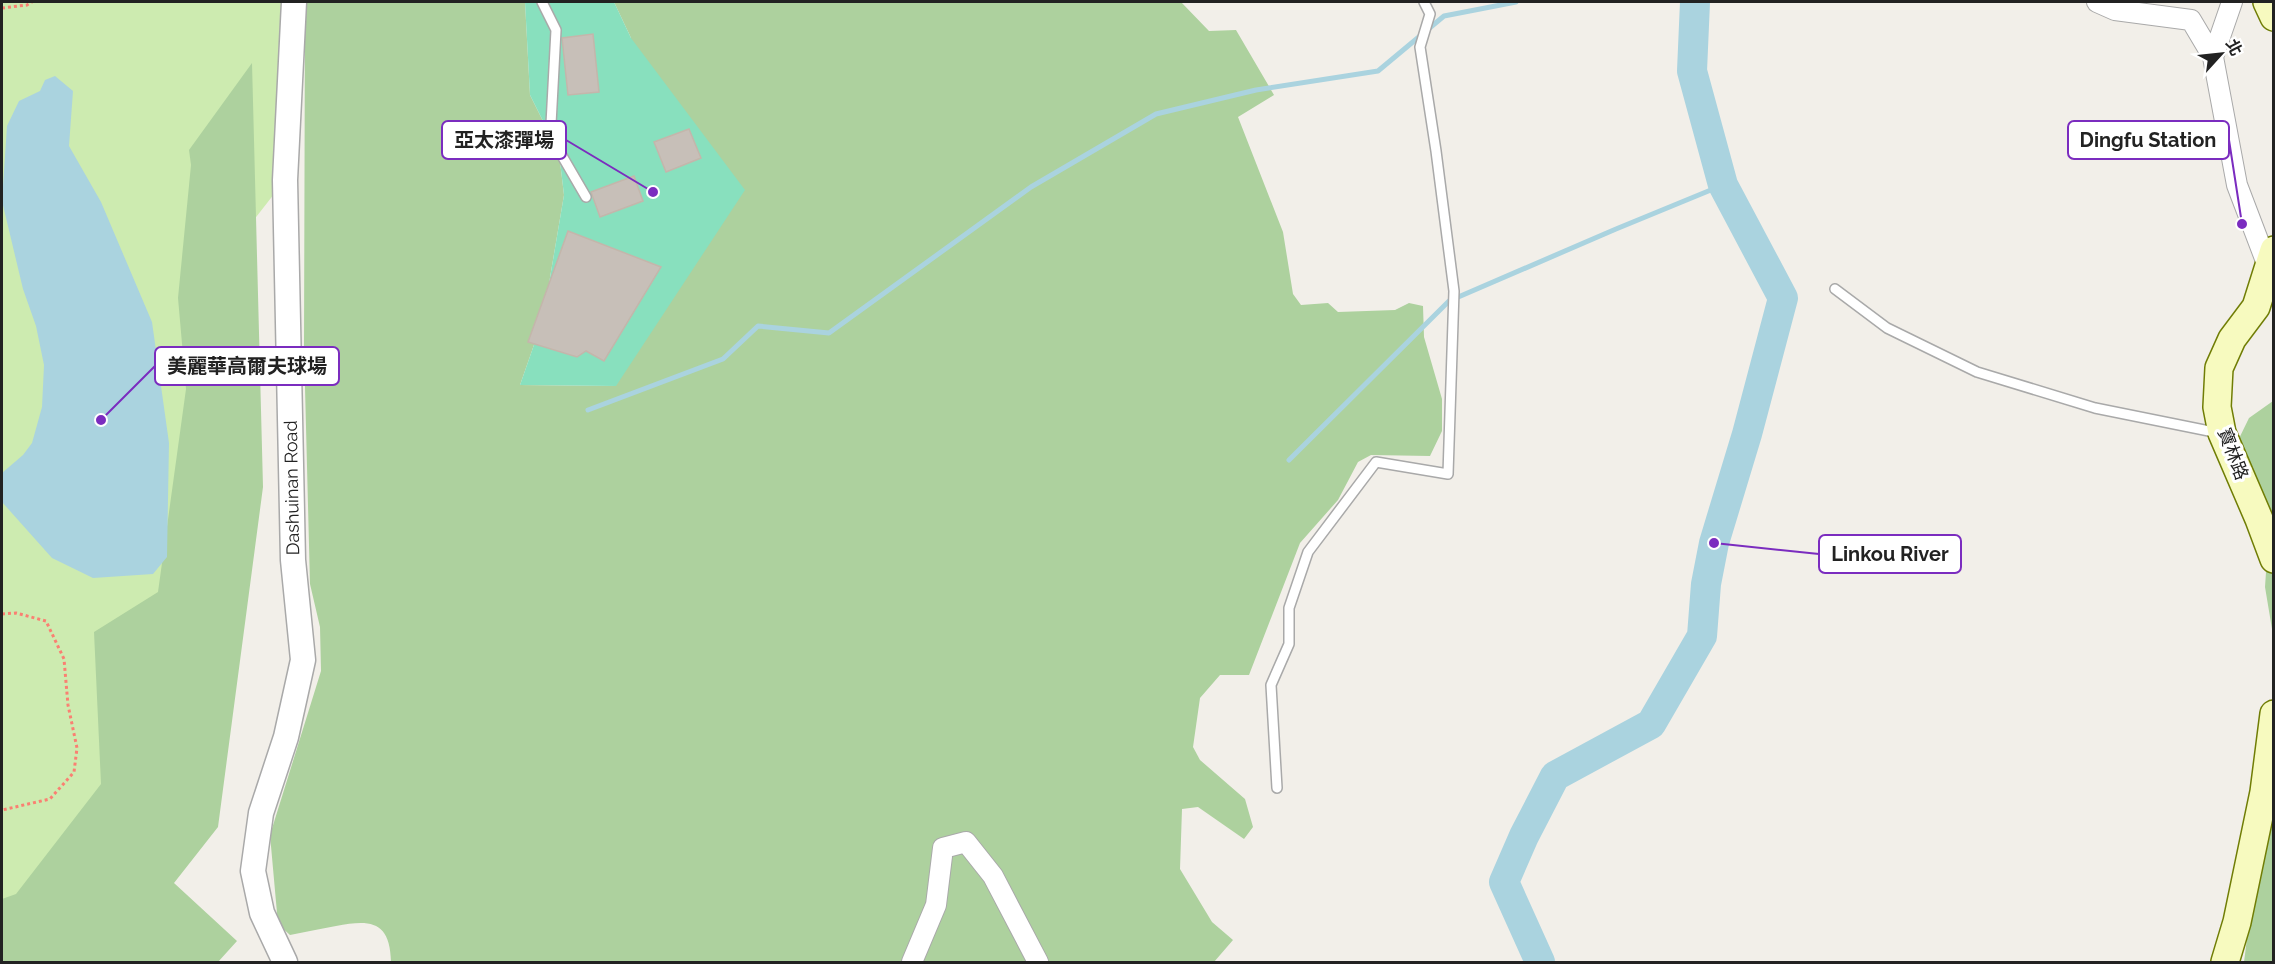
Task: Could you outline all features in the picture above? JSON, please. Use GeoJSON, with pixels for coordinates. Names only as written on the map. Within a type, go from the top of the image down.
{"type":"FeatureCollection","features":[{"type":"Feature","properties":{"kind":"main road"},"geometry":{"type":"LineString","coordinates":[[2267,2],[2274,17]]}},
{"type":"Feature","properties":{"kind":"main road","name":"寶林路"},"geometry":{"type":"LineString","coordinates":[[2271,259],[2256,308],[2232,339],[2219,368],[2217,407],[2222,434],[2274,559]]}},
{"type":"Feature","properties":{"kind":"main road"},"geometry":{"type":"LineString","coordinates":[[2225,963],[2237,922],[2264,792],[2274,714]]}},
{"type":"Feature","properties":{"kind":"street","name":"Dashuinan Road"},"geometry":{"type":"LineString","coordinates":[[285,963],[262,913],[253,871],[261,813],[286,737],[303,660],[293,560],[285,180],[294,2]]}},
{"type":"Feature","properties":{"kind":"street"},"geometry":{"type":"LineString","coordinates":[[2097,2],[2115,10],[2191,20],[2213,57],[2237,185],[2271,259]]}},
{"type":"Feature","properties":{"kind":"street"},"geometry":{"type":"LineString","coordinates":[[2213,57],[2232,2]]}},
{"type":"Feature","properties":{"kind":"street"},"geometry":{"type":"LineString","coordinates":[[912,963],[936,905],[942,848],[966,842],[993,876],[1038,963]]}},
{"type":"Feature","properties":{"kind":"lane"},"geometry":{"type":"LineString","coordinates":[[542,2],[556,30],[551,124],[561,154],[586,197]]}},
{"type":"Feature","properties":{"kind":"lane"},"geometry":{"type":"LineString","coordinates":[[1277,788],[1271,686],[1289,644],[1289,608],[1308,552],[1376,462],[1448,474],[1454,291],[1420,47],[1430,14],[1424,2]]}},
{"type":"Feature","properties":{"kind":"lane"},"geometry":{"type":"LineString","coordinates":[[1835,289],[1887,328],[1977,372],[2095,408],[2222,434]]}},
{"type":"Feature","properties":{"kind":"path"},"geometry":{"type":"LineString","coordinates":[[2,8],[27,5],[32,2]]}},
{"type":"Feature","properties":{"kind":"path"},"geometry":{"type":"LineString","coordinates":[[2,614],[16,613],[46,621],[64,659],[68,705],[77,748],[74,772],[50,799],[2,810]]}},
{"type":"Feature","properties":{"kind":"green space"},"geometry":{"type":"Polygon","coordinates":[[[2,2],[294,2],[285,180],[207,280],[149,778],[2,927],[2,2]]]}},
{"type":"Feature","properties":{"kind":"green space"},"geometry":{"type":"Polygon","coordinates":[[[305,2],[525,2],[530,95],[559,153],[564,195],[543,319],[520,385],[616,386],[631,38],[614,2],[1181,2],[1209,31],[1236,30],[1274,95],[1238,117],[1283,232],[1293,294],[1301,305],[1328,303],[1338,312],[1395,310],[1409,303],[1423,306],[1424,337],[1442,399],[1442,431],[1430,456],[1371,455],[1358,462],[1338,500],[1300,543],[1249,675],[1220,675],[1200,698],[1193,747],[1200,760],[1245,799],[1253,827],[1244,839],[1198,807],[1182,809],[1180,869],[1212,922],[1233,940],[1214,962],[391,962],[387,938],[376,926],[348,924],[290,935],[278,924],[270,835],[321,671],[320,627],[310,584],[304,348],[305,2]]]}},
{"type":"Feature","properties":{"kind":"green space"},"geometry":{"type":"Polygon","coordinates":[[[525,2],[614,2],[631,38],[745,190],[616,386],[520,385],[543,319],[564,195],[559,153],[530,95],[525,2]]]}},
{"type":"Feature","properties":{"kind":"green space"},"geometry":{"type":"Polygon","coordinates":[[[252,63],[263,487],[218,827],[174,883],[237,941],[218,962],[2,962],[2,899],[16,894],[101,784],[94,632],[158,592],[186,389],[178,298],[191,165],[189,150],[252,63]]]}},
{"type":"Feature","properties":{"kind":"green space"},"geometry":{"type":"Polygon","coordinates":[[[2273,401],[2273,635],[2265,587],[2267,557],[2230,457],[2249,418],[2273,401]]]}},
{"type":"Feature","properties":{"kind":"green space"},"geometry":{"type":"Polygon","coordinates":[[[2266,790],[2273,791],[2273,962],[2244,962],[2266,790]]]}},
{"type":"Feature","properties":{"kind":"water"},"geometry":{"type":"Polygon","coordinates":[[[55,76],[73,91],[69,146],[101,202],[152,322],[169,443],[167,557],[153,574],[93,578],[52,558],[2,502],[2,473],[23,455],[32,443],[42,407],[44,365],[36,326],[23,289],[2,201],[7,126],[19,101],[40,91],[45,80],[55,76]]]}},
{"type":"Feature","properties":{"kind":"building"},"geometry":{"type":"Polygon","coordinates":[[[593,34],[599,92],[568,95],[562,38],[593,34]]]}},
{"type":"Feature","properties":{"kind":"building"},"geometry":{"type":"Polygon","coordinates":[[[689,129],[701,158],[666,172],[654,142],[689,129]]]}},
{"type":"Feature","properties":{"kind":"building"},"geometry":{"type":"Polygon","coordinates":[[[634,176],[643,201],[600,217],[591,192],[634,176]]]}},
{"type":"Feature","properties":{"kind":"building"},"geometry":{"type":"Polygon","coordinates":[[[568,231],[661,267],[604,361],[586,351],[577,357],[528,342],[568,231]]]}},
{"type":"Feature","properties":{"kind":"waterway"},"geometry":{"type":"LineString","coordinates":[[588,410],[723,359],[758,326],[829,333],[1031,187],[1156,114],[1256,90],[1378,71],[1444,16],[1516,2]]}},
{"type":"Feature","properties":{"kind":"waterway"},"geometry":{"type":"LineString","coordinates":[[1540,962],[1504,882],[1524,836],[1555,776],[1651,724],[1702,636],[1706,584],[1714,543],[1747,434],[1783,298],[1723,185],[1692,71],[1695,2]]}},
{"type":"Feature","properties":{"kind":"waterway"},"geometry":{"type":"LineString","coordinates":[[1289,460],[1449,301],[1723,185]]}},
{"type":"Feature","properties":{"kind":"place","name":"亞太漆彈場"},"geometry":{"type":"Point","coordinates":[653,192]}},
{"type":"Feature","properties":{"kind":"place","name":"Dingfu Station"},"geometry":{"type":"Point","coordinates":[2242,224]}},
{"type":"Feature","properties":{"kind":"place","name":"美麗華高爾夫球場"},"geometry":{"type":"Point","coordinates":[101,420]}},
{"type":"Feature","properties":{"kind":"place","name":"Linkou River"},"geometry":{"type":"Point","coordinates":[1714,543]}}]}
